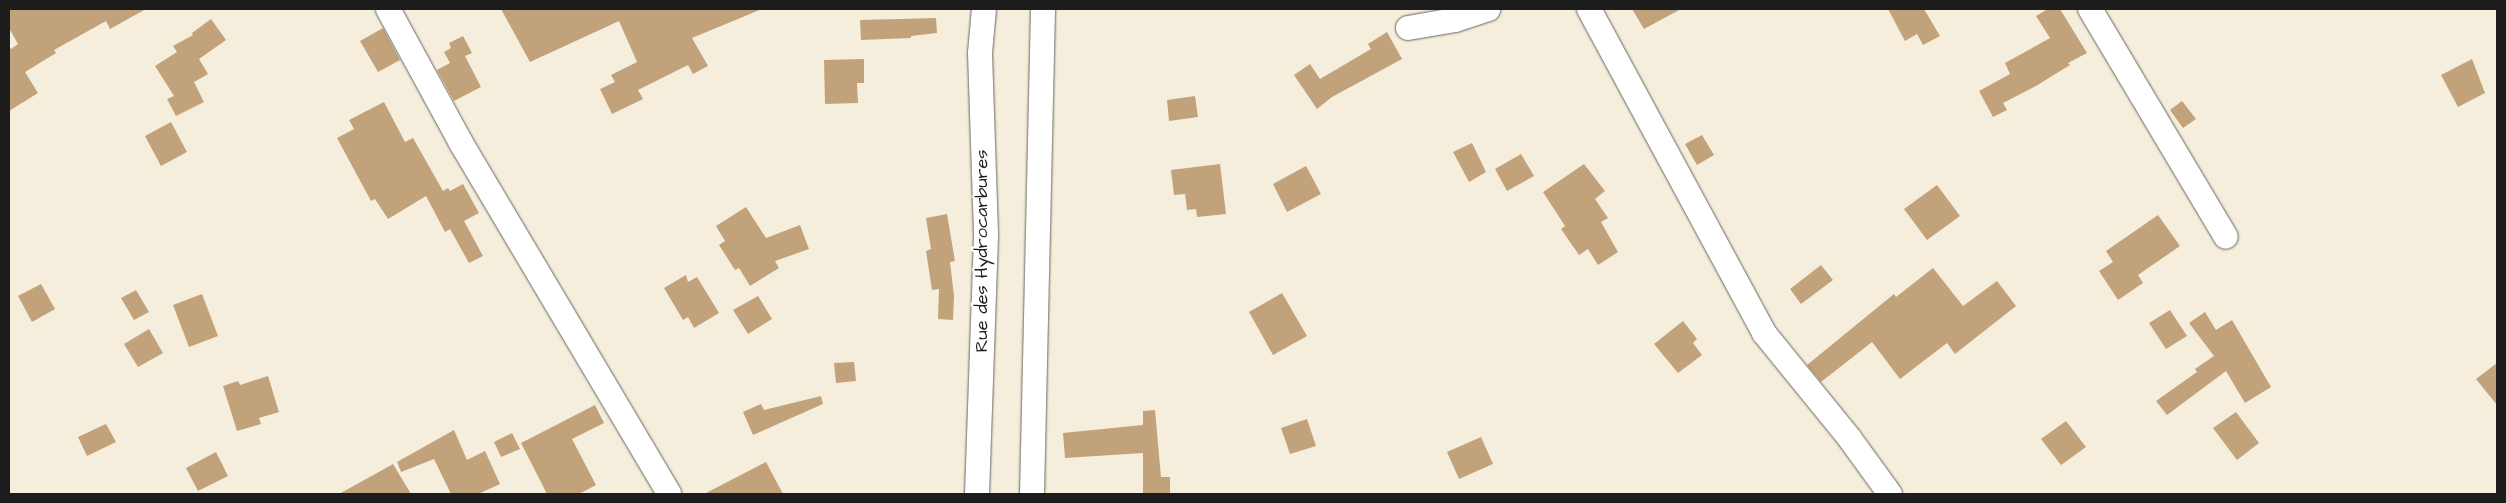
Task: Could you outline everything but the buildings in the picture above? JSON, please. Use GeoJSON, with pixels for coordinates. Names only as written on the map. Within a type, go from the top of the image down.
{"type":"FeatureCollection","features":[{"type":"Feature","properties":{"kind":"street"},"geometry":{"type":"LineString","coordinates":[[388,9],[461,143],[670,494]]}},
{"type":"Feature","properties":{"kind":"street","name":"Rue des Hydrocarbures"},"geometry":{"type":"LineString","coordinates":[[977,494],[986,234],[980,53],[984,9]]}},
{"type":"Feature","properties":{"kind":"street"},"geometry":{"type":"LineString","coordinates":[[1032,494],[1043,9]]}},
{"type":"Feature","properties":{"kind":"street"},"geometry":{"type":"LineString","coordinates":[[1408,28],[1454,20],[1488,9]]}},
{"type":"Feature","properties":{"kind":"street"},"geometry":{"type":"LineString","coordinates":[[1589,9],[1764,333],[1850,439],[1890,494]]}},
{"type":"Feature","properties":{"kind":"street"},"geometry":{"type":"LineString","coordinates":[[2090,9],[2226,237]]}}]}
